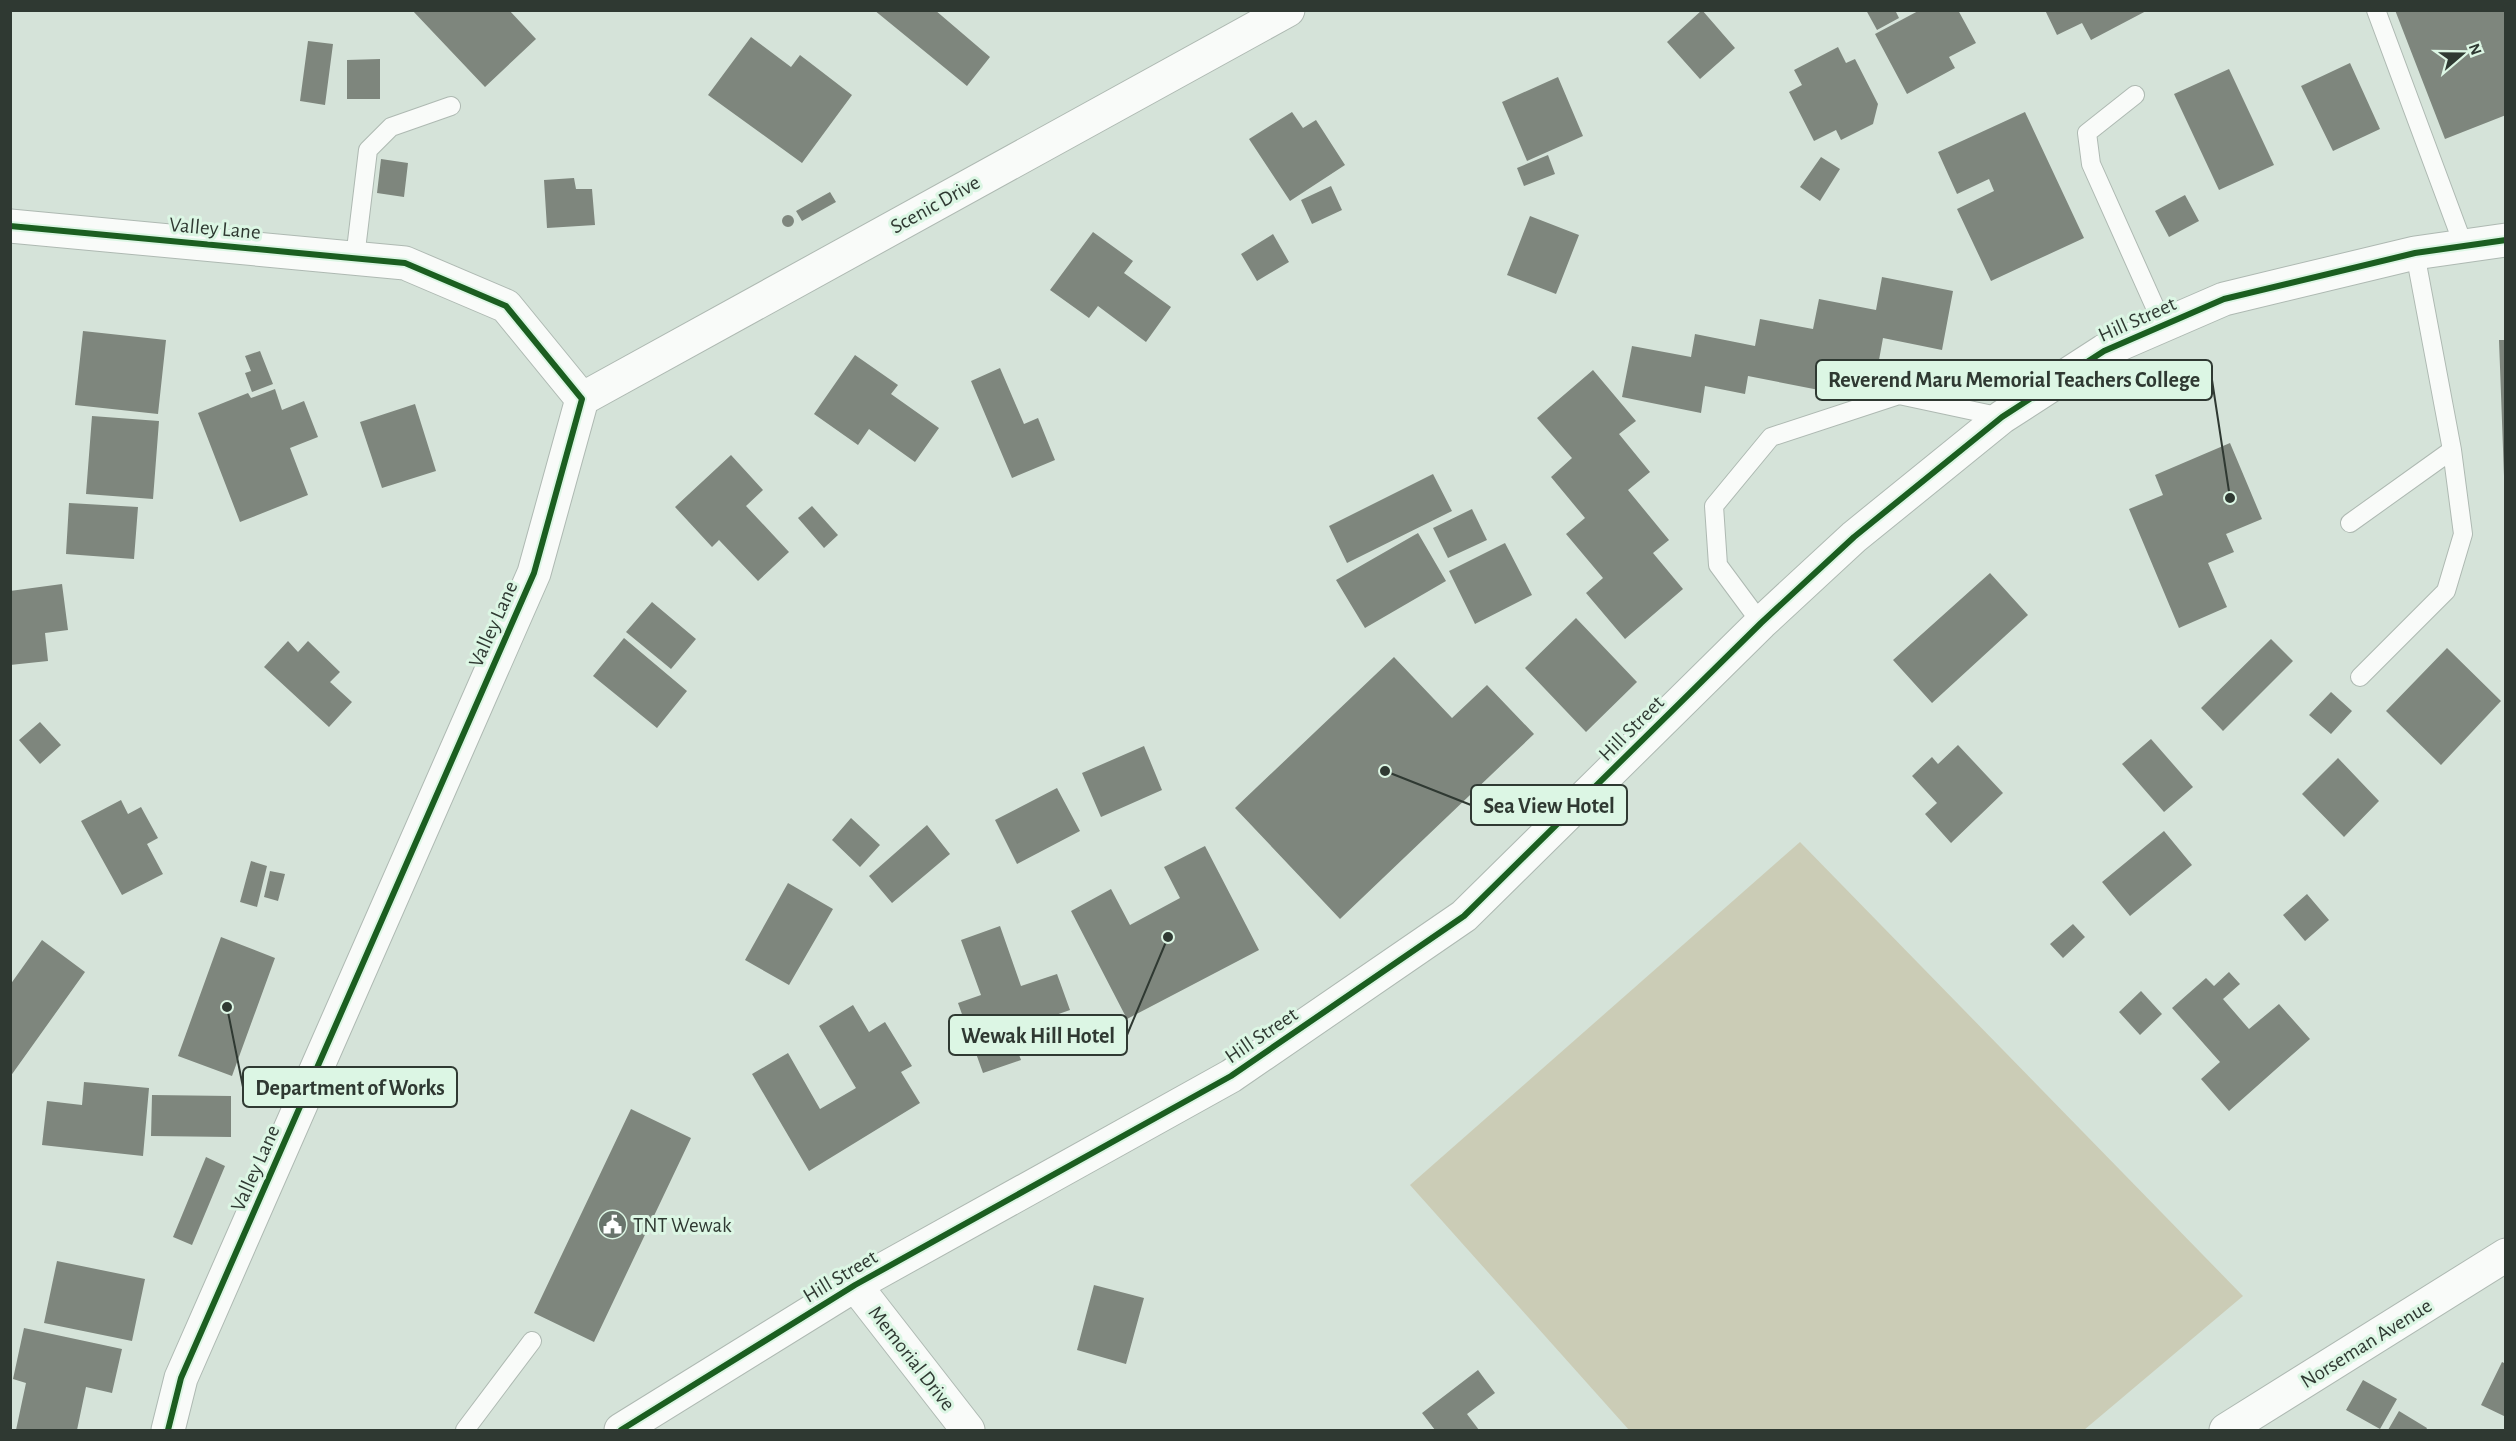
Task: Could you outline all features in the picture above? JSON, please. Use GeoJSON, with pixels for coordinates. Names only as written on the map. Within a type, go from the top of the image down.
{"type":"FeatureCollection","features":[{"type":"Feature","properties":{"kind":"street","name":"Scenic Drive"},"geometry":{"type":"LineString","coordinates":[[582,399],[1288,10]]}},
{"type":"Feature","properties":{"kind":"street","name":"Valley Lane"},"geometry":{"type":"LineString","coordinates":[[10,226],[405,263],[506,306],[582,399],[534,573],[181,1378],[168,1431]]}},
{"type":"Feature","properties":{"kind":"street","name":"Hill Street"},"geometry":{"type":"LineString","coordinates":[[621,1431],[855,1285],[1231,1076],[1464,916],[1761,623],[1854,537],[2002,417],[2103,351],[2224,299],[2415,253],[2463,244],[2505,240]]}},
{"type":"Feature","properties":{"kind":"street","name":"Norseman Avenue"},"geometry":{"type":"LineString","coordinates":[[2226,1431],[2505,1255]]}},
{"type":"Feature","properties":{"kind":"street","name":"Memorial Drive"},"geometry":{"type":"LineString","coordinates":[[855,1285],[969,1431]]}},
{"type":"Feature","properties":{"kind":"lane"},"geometry":{"type":"LineString","coordinates":[[2376,10],[2463,244]]}},
{"type":"Feature","properties":{"kind":"lane"},"geometry":{"type":"LineString","coordinates":[[2135,95],[2087,133],[2088,143],[2091,164],[2163,325]]}},
{"type":"Feature","properties":{"kind":"lane"},"geometry":{"type":"LineString","coordinates":[[355,258],[368,150],[391,127],[451,106]]}},
{"type":"Feature","properties":{"kind":"lane"},"geometry":{"type":"LineString","coordinates":[[2360,677],[2446,591],[2463,534],[2452,450],[2415,253]]}},
{"type":"Feature","properties":{"kind":"lane"},"geometry":{"type":"LineString","coordinates":[[1761,623],[1718,565],[1714,506],[1772,437],[1899,395],[2002,417]]}},
{"type":"Feature","properties":{"kind":"lane"},"geometry":{"type":"LineString","coordinates":[[2350,523],[2452,450]]}},
{"type":"Feature","properties":{"kind":"lane"},"geometry":{"type":"LineString","coordinates":[[465,1431],[532,1341]]}},
{"type":"Feature","properties":{"kind":"green space"},"geometry":{"type":"Polygon","coordinates":[[[1800,842],[2243,1296],[2084,1430],[1629,1430],[1410,1185],[1800,842]]]}},
{"type":"Feature","properties":{"kind":"building"},"geometry":{"type":"Polygon","coordinates":[[[412,10],[509,10],[536,39],[485,87],[412,10]]]}},
{"type":"Feature","properties":{"kind":"building"},"geometry":{"type":"Polygon","coordinates":[[[874,10],[935,10],[990,57],[967,86],[874,10]]]}},
{"type":"Feature","properties":{"kind":"building"},"geometry":{"type":"Polygon","coordinates":[[[1702,10],[1735,48],[1700,79],[1667,42],[1702,10]]]}},
{"type":"Feature","properties":{"kind":"building"},"geometry":{"type":"Polygon","coordinates":[[[1866,10],[1895,10],[1899,18],[1877,30],[1866,10]]]}},
{"type":"Feature","properties":{"kind":"building"},"geometry":{"type":"Polygon","coordinates":[[[1920,10],[1958,10],[1976,43],[1949,57],[1955,68],[1907,94],[1875,34],[1920,10]]]}},
{"type":"Feature","properties":{"kind":"building"},"geometry":{"type":"Polygon","coordinates":[[[2045,10],[2148,10],[2091,40],[2082,23],[2057,35],[2045,10]]]}},
{"type":"Feature","properties":{"kind":"building"},"geometry":{"type":"Polygon","coordinates":[[[2395,10],[2506,10],[2506,115],[2445,139],[2395,10]]]}},
{"type":"Feature","properties":{"kind":"building"},"geometry":{"type":"Polygon","coordinates":[[[751,37],[791,67],[800,55],[852,95],[802,163],[708,95],[751,37]]]}},
{"type":"Feature","properties":{"kind":"building"},"geometry":{"type":"Polygon","coordinates":[[[308,41],[333,44],[325,105],[300,101],[308,41]]]}},
{"type":"Feature","properties":{"kind":"building"},"geometry":{"type":"Polygon","coordinates":[[[1838,47],[1846,63],[1855,59],[1878,104],[1873,124],[1841,140],[1836,130],[1814,141],[1789,92],[1802,85],[1794,70],[1838,47]]]}},
{"type":"Feature","properties":{"kind":"building"},"geometry":{"type":"Polygon","coordinates":[[[380,59],[380,99],[347,99],[347,60],[380,59]]]}},
{"type":"Feature","properties":{"kind":"building"},"geometry":{"type":"Polygon","coordinates":[[[2350,63],[2380,129],[2333,151],[2301,86],[2350,63]]]}},
{"type":"Feature","properties":{"kind":"building"},"geometry":{"type":"Polygon","coordinates":[[[2229,69],[2274,165],[2219,190],[2174,94],[2229,69]]]}},
{"type":"Feature","properties":{"kind":"building"},"geometry":{"type":"Polygon","coordinates":[[[1558,77],[1583,136],[1527,161],[1502,102],[1558,77]]]}},
{"type":"Feature","properties":{"kind":"building"},"geometry":{"type":"Polygon","coordinates":[[[1292,112],[1303,128],[1316,120],[1345,165],[1290,201],[1249,139],[1292,112]]]}},
{"type":"Feature","properties":{"kind":"building"},"geometry":{"type":"Polygon","coordinates":[[[2025,112],[2084,238],[1991,281],[1957,209],[1994,191],[1989,179],[1957,194],[1938,152],[2025,112]]]}},
{"type":"Feature","properties":{"kind":"building"},"geometry":{"type":"Polygon","coordinates":[[[1548,155],[1555,174],[1524,186],[1517,168],[1548,155]]]}},
{"type":"Feature","properties":{"kind":"building"},"geometry":{"type":"Polygon","coordinates":[[[1821,157],[1840,169],[1820,201],[1800,187],[1821,157]]]}},
{"type":"Feature","properties":{"kind":"building"},"geometry":{"type":"Polygon","coordinates":[[[381,159],[408,163],[404,197],[377,193],[381,159]]]}},
{"type":"Feature","properties":{"kind":"building"},"geometry":{"type":"Polygon","coordinates":[[[574,178],[576,189],[592,189],[595,225],[547,228],[544,180],[574,178]]]}},
{"type":"Feature","properties":{"kind":"building"},"geometry":{"type":"Polygon","coordinates":[[[1331,186],[1342,210],[1312,224],[1301,200],[1331,186]]]}},
{"type":"Feature","properties":{"kind":"building"},"geometry":{"type":"Polygon","coordinates":[[[830,192],[836,202],[802,221],[796,211],[830,192]]]}},
{"type":"Feature","properties":{"kind":"building"},"geometry":{"type":"Polygon","coordinates":[[[2185,195],[2199,221],[2169,237],[2155,211],[2185,195]]]}},
{"type":"Feature","properties":{"kind":"building"},"geometry":{"type":"Polygon","coordinates":[[[788,215],[794,221],[788,227],[782,221],[788,215]]]}},
{"type":"Feature","properties":{"kind":"building"},"geometry":{"type":"Polygon","coordinates":[[[1530,216],[1579,235],[1556,294],[1507,275],[1530,216]]]}},
{"type":"Feature","properties":{"kind":"building"},"geometry":{"type":"Polygon","coordinates":[[[1093,232],[1133,261],[1124,273],[1171,307],[1146,342],[1098,306],[1089,318],[1050,290],[1093,232]]]}},
{"type":"Feature","properties":{"kind":"building"},"geometry":{"type":"Polygon","coordinates":[[[1273,234],[1289,262],[1257,281],[1241,254],[1273,234]]]}},
{"type":"Feature","properties":{"kind":"building"},"geometry":{"type":"Polygon","coordinates":[[[1882,277],[1953,291],[1942,350],[1883,338],[1877,371],[1825,362],[1819,390],[1748,376],[1745,394],[1705,386],[1701,413],[1622,397],[1632,346],[1691,357],[1695,334],[1755,346],[1760,319],[1813,329],[1819,299],[1876,310],[1882,277]]]}},
{"type":"Feature","properties":{"kind":"building"},"geometry":{"type":"Polygon","coordinates":[[[83,331],[166,340],[158,414],[75,405],[83,331]]]}},
{"type":"Feature","properties":{"kind":"building"},"geometry":{"type":"Polygon","coordinates":[[[2499,340],[2506,340],[2506,476],[2504,476],[2499,340]]]}},
{"type":"Feature","properties":{"kind":"building"},"geometry":{"type":"Polygon","coordinates":[[[260,351],[273,384],[252,392],[245,373],[251,371],[245,356],[260,351]]]}},
{"type":"Feature","properties":{"kind":"building"},"geometry":{"type":"Polygon","coordinates":[[[855,355],[898,385],[891,394],[939,428],[915,462],[869,429],[858,445],[814,414],[855,355]]]}},
{"type":"Feature","properties":{"kind":"building"},"geometry":{"type":"Polygon","coordinates":[[[1000,368],[1024,424],[1038,418],[1055,460],[1012,478],[971,381],[1000,368]]]}},
{"type":"Feature","properties":{"kind":"building"},"geometry":{"type":"Polygon","coordinates":[[[1593,370],[1636,421],[1619,434],[1650,472],[1628,490],[1669,540],[1653,553],[1683,589],[1625,639],[1586,593],[1603,578],[1566,534],[1585,518],[1551,477],[1572,458],[1537,418],[1593,370]]]}},
{"type":"Feature","properties":{"kind":"building"},"geometry":{"type":"Polygon","coordinates":[[[275,389],[282,410],[304,401],[318,437],[290,448],[308,495],[240,522],[198,413],[248,393],[251,398],[275,389]]]}},
{"type":"Feature","properties":{"kind":"building"},"geometry":{"type":"Polygon","coordinates":[[[415,404],[436,471],[382,488],[360,422],[415,404]]]}},
{"type":"Feature","properties":{"kind":"building"},"geometry":{"type":"Polygon","coordinates":[[[92,416],[159,421],[153,499],[86,494],[92,416]]]}},
{"type":"Feature","properties":{"kind":"building"},"geometry":{"type":"Polygon","coordinates":[[[2230,443],[2262,519],[2226,534],[2234,552],[2208,563],[2227,607],[2179,628],[2129,509],[2163,495],[2155,475],[2230,443]]]}},
{"type":"Feature","properties":{"kind":"building"},"geometry":{"type":"Polygon","coordinates":[[[731,455],[763,490],[746,506],[789,552],[758,581],[719,540],[712,547],[675,507],[731,455]]]}},
{"type":"Feature","properties":{"kind":"building"},"geometry":{"type":"Polygon","coordinates":[[[1433,474],[1452,511],[1347,563],[1329,526],[1433,474]]]}},
{"type":"Feature","properties":{"kind":"building"},"geometry":{"type":"Polygon","coordinates":[[[69,503],[138,507],[134,559],[66,554],[69,503]]]}},
{"type":"Feature","properties":{"kind":"building"},"geometry":{"type":"Polygon","coordinates":[[[812,506],[838,535],[824,548],[798,518],[812,506]]]}},
{"type":"Feature","properties":{"kind":"building"},"geometry":{"type":"Polygon","coordinates":[[[1472,509],[1487,540],[1448,558],[1433,528],[1472,509]]]}},
{"type":"Feature","properties":{"kind":"building"},"geometry":{"type":"Polygon","coordinates":[[[1418,533],[1446,581],[1365,628],[1336,580],[1418,533]]]}},
{"type":"Feature","properties":{"kind":"building"},"geometry":{"type":"Polygon","coordinates":[[[1505,543],[1532,595],[1475,624],[1449,571],[1505,543]]]}},
{"type":"Feature","properties":{"kind":"building"},"geometry":{"type":"Polygon","coordinates":[[[1990,573],[2028,615],[1932,703],[1893,660],[1990,573]]]}},
{"type":"Feature","properties":{"kind":"building"},"geometry":{"type":"Polygon","coordinates":[[[62,584],[68,630],[45,633],[48,661],[10,665],[10,591],[62,584]]]}},
{"type":"Feature","properties":{"kind":"building"},"geometry":{"type":"Polygon","coordinates":[[[652,602],[696,639],[671,669],[626,632],[652,602]]]}},
{"type":"Feature","properties":{"kind":"building"},"geometry":{"type":"Polygon","coordinates":[[[1576,618],[1637,682],[1586,732],[1525,668],[1576,618]]]}},
{"type":"Feature","properties":{"kind":"building"},"geometry":{"type":"Polygon","coordinates":[[[624,638],[687,691],[657,728],[593,676],[624,638]]]}},
{"type":"Feature","properties":{"kind":"building"},"geometry":{"type":"Polygon","coordinates":[[[2271,639],[2293,661],[2223,731],[2201,708],[2271,639]]]}},
{"type":"Feature","properties":{"kind":"building"},"geometry":{"type":"Polygon","coordinates":[[[288,641],[298,652],[308,641],[340,672],[330,682],[352,702],[329,727],[264,667],[288,641]]]}},
{"type":"Feature","properties":{"kind":"building"},"geometry":{"type":"Polygon","coordinates":[[[2447,648],[2501,701],[2441,765],[2386,711],[2447,648]]]}},
{"type":"Feature","properties":{"kind":"building"},"geometry":{"type":"Polygon","coordinates":[[[1394,657],[1452,718],[1487,685],[1534,734],[1340,919],[1235,808],[1394,657]]]}},
{"type":"Feature","properties":{"kind":"building"},"geometry":{"type":"Polygon","coordinates":[[[2331,692],[2352,711],[2331,734],[2309,715],[2331,692]]]}},
{"type":"Feature","properties":{"kind":"building"},"geometry":{"type":"Polygon","coordinates":[[[40,722],[61,745],[40,764],[19,740],[40,722]]]}},
{"type":"Feature","properties":{"kind":"building"},"geometry":{"type":"Polygon","coordinates":[[[2151,739],[2193,787],[2164,812],[2122,764],[2151,739]]]}},
{"type":"Feature","properties":{"kind":"building"},"geometry":{"type":"Polygon","coordinates":[[[1958,745],[2003,793],[1951,843],[1925,814],[1937,803],[1912,776],[1932,757],[1938,764],[1958,745]]]}},
{"type":"Feature","properties":{"kind":"building"},"geometry":{"type":"Polygon","coordinates":[[[1144,746],[1162,790],[1101,817],[1082,773],[1144,746]]]}},
{"type":"Feature","properties":{"kind":"building"},"geometry":{"type":"Polygon","coordinates":[[[2338,758],[2379,801],[2344,837],[2302,794],[2338,758]]]}},
{"type":"Feature","properties":{"kind":"building"},"geometry":{"type":"Polygon","coordinates":[[[1057,788],[1080,831],[1017,864],[995,820],[1057,788]]]}},
{"type":"Feature","properties":{"kind":"building"},"geometry":{"type":"Polygon","coordinates":[[[121,800],[128,814],[141,807],[158,838],[147,844],[163,874],[122,895],[81,821],[121,800]]]}},
{"type":"Feature","properties":{"kind":"building"},"geometry":{"type":"Polygon","coordinates":[[[851,818],[880,845],[860,867],[832,840],[851,818]]]}},
{"type":"Feature","properties":{"kind":"building"},"geometry":{"type":"Polygon","coordinates":[[[927,825],[950,854],[892,903],[869,876],[927,825]]]}},
{"type":"Feature","properties":{"kind":"building"},"geometry":{"type":"Polygon","coordinates":[[[2164,831],[2192,865],[2130,916],[2102,882],[2164,831]]]}},
{"type":"Feature","properties":{"kind":"building"},"geometry":{"type":"Polygon","coordinates":[[[1205,846],[1259,950],[1127,1019],[1071,911],[1111,889],[1130,925],[1180,898],[1164,867],[1205,846]]]}},
{"type":"Feature","properties":{"kind":"building"},"geometry":{"type":"Polygon","coordinates":[[[251,861],[267,866],[257,907],[240,902],[251,861]]]}},
{"type":"Feature","properties":{"kind":"building"},"geometry":{"type":"Polygon","coordinates":[[[270,871],[285,874],[278,901],[264,897],[270,871]]]}},
{"type":"Feature","properties":{"kind":"building"},"geometry":{"type":"Polygon","coordinates":[[[788,883],[833,909],[789,985],[745,960],[788,883]]]}},
{"type":"Feature","properties":{"kind":"building"},"geometry":{"type":"Polygon","coordinates":[[[2307,894],[2329,920],[2305,941],[2283,915],[2307,894]]]}},
{"type":"Feature","properties":{"kind":"building"},"geometry":{"type":"Polygon","coordinates":[[[2073,924],[2085,937],[2063,958],[2050,944],[2073,924]]]}},
{"type":"Feature","properties":{"kind":"building"},"geometry":{"type":"Polygon","coordinates":[[[1000,926],[1021,986],[1057,974],[1070,1010],[1010,1031],[1021,1060],[983,1073],[958,1003],[981,995],[961,940],[1000,926]]]}},
{"type":"Feature","properties":{"kind":"building"},"geometry":{"type":"Polygon","coordinates":[[[221,937],[275,958],[232,1076],[178,1056],[221,937]]]}},
{"type":"Feature","properties":{"kind":"building"},"geometry":{"type":"Polygon","coordinates":[[[42,940],[85,972],[10,1077],[10,985],[42,940]]]}},
{"type":"Feature","properties":{"kind":"building"},"geometry":{"type":"Polygon","coordinates":[[[2229,972],[2240,984],[2223,999],[2249,1029],[2279,1004],[2310,1039],[2229,1111],[2201,1079],[2220,1062],[2172,1008],[2206,978],[2214,986],[2229,972]]]}},
{"type":"Feature","properties":{"kind":"building"},"geometry":{"type":"Polygon","coordinates":[[[2141,991],[2162,1014],[2140,1035],[2119,1012],[2141,991]]]}},
{"type":"Feature","properties":{"kind":"building"},"geometry":{"type":"Polygon","coordinates":[[[853,1005],[869,1032],[885,1022],[912,1066],[901,1072],[920,1103],[809,1171],[752,1074],[788,1053],[820,1109],[856,1088],[819,1026],[853,1005]]]}},
{"type":"Feature","properties":{"kind":"building"},"geometry":{"type":"Polygon","coordinates":[[[84,1082],[149,1088],[143,1156],[42,1145],[47,1101],[82,1105],[84,1082]]]}},
{"type":"Feature","properties":{"kind":"building"},"geometry":{"type":"Polygon","coordinates":[[[152,1095],[231,1096],[231,1137],[151,1136],[152,1095]]]}},
{"type":"Feature","properties":{"kind":"building","name":"TNT Wewak"},"geometry":{"type":"Polygon","coordinates":[[[631,1109],[691,1138],[594,1342],[534,1313],[631,1109]]]}},
{"type":"Feature","properties":{"kind":"building"},"geometry":{"type":"Polygon","coordinates":[[[206,1157],[225,1166],[192,1245],[173,1237],[206,1157]]]}},
{"type":"Feature","properties":{"kind":"building"},"geometry":{"type":"Polygon","coordinates":[[[57,1261],[145,1279],[132,1341],[44,1323],[57,1261]]]}},
{"type":"Feature","properties":{"kind":"building"},"geometry":{"type":"Polygon","coordinates":[[[1094,1285],[1144,1298],[1126,1364],[1077,1350],[1094,1285]]]}},
{"type":"Feature","properties":{"kind":"building"},"geometry":{"type":"Polygon","coordinates":[[[24,1328],[122,1349],[112,1393],[86,1387],[77,1430],[16,1430],[26,1383],[13,1379],[24,1328]]]}},
{"type":"Feature","properties":{"kind":"building"},"geometry":{"type":"Polygon","coordinates":[[[2502,1362],[2506,1364],[2506,1417],[2481,1405],[2502,1362]]]}},
{"type":"Feature","properties":{"kind":"building"},"geometry":{"type":"Polygon","coordinates":[[[1478,1370],[1495,1393],[1467,1414],[1479,1430],[1435,1430],[1422,1413],[1478,1370]]]}},
{"type":"Feature","properties":{"kind":"building"},"geometry":{"type":"Polygon","coordinates":[[[2363,1380],[2397,1399],[2380,1429],[2346,1410],[2363,1380]]]}},
{"type":"Feature","properties":{"kind":"building"},"geometry":{"type":"Polygon","coordinates":[[[2399,1411],[2427,1428],[2426,1430],[2388,1430],[2399,1411]]]}},
{"type":"Feature","properties":{"kind":"cycle path"},"geometry":{"type":"LineString","coordinates":[[10,226],[405,263],[506,306],[582,399],[534,573],[181,1378],[168,1430]]}},
{"type":"Feature","properties":{"kind":"cycle path"},"geometry":{"type":"LineString","coordinates":[[621,1430],[855,1285],[1231,1076],[1464,916],[1761,623],[1854,537],[2002,417],[2104,351],[2224,299],[2415,253],[2506,240]]}},
{"type":"Feature","properties":{"kind":"place","name":"Reverend Maru Memorial Teachers College"},"geometry":{"type":"Point","coordinates":[2230,498]}},
{"type":"Feature","properties":{"kind":"place","name":"Sea View Hotel"},"geometry":{"type":"Point","coordinates":[1385,771]}},
{"type":"Feature","properties":{"kind":"place","name":"Wewak Hill Hotel"},"geometry":{"type":"Point","coordinates":[1168,937]}},
{"type":"Feature","properties":{"kind":"place","name":"Department of Works"},"geometry":{"type":"Point","coordinates":[227,1007]}},
{"type":"Feature","properties":{"kind":"place","name":"TNT Wewak"},"geometry":{"type":"Point","coordinates":[612,1225]}}]}
